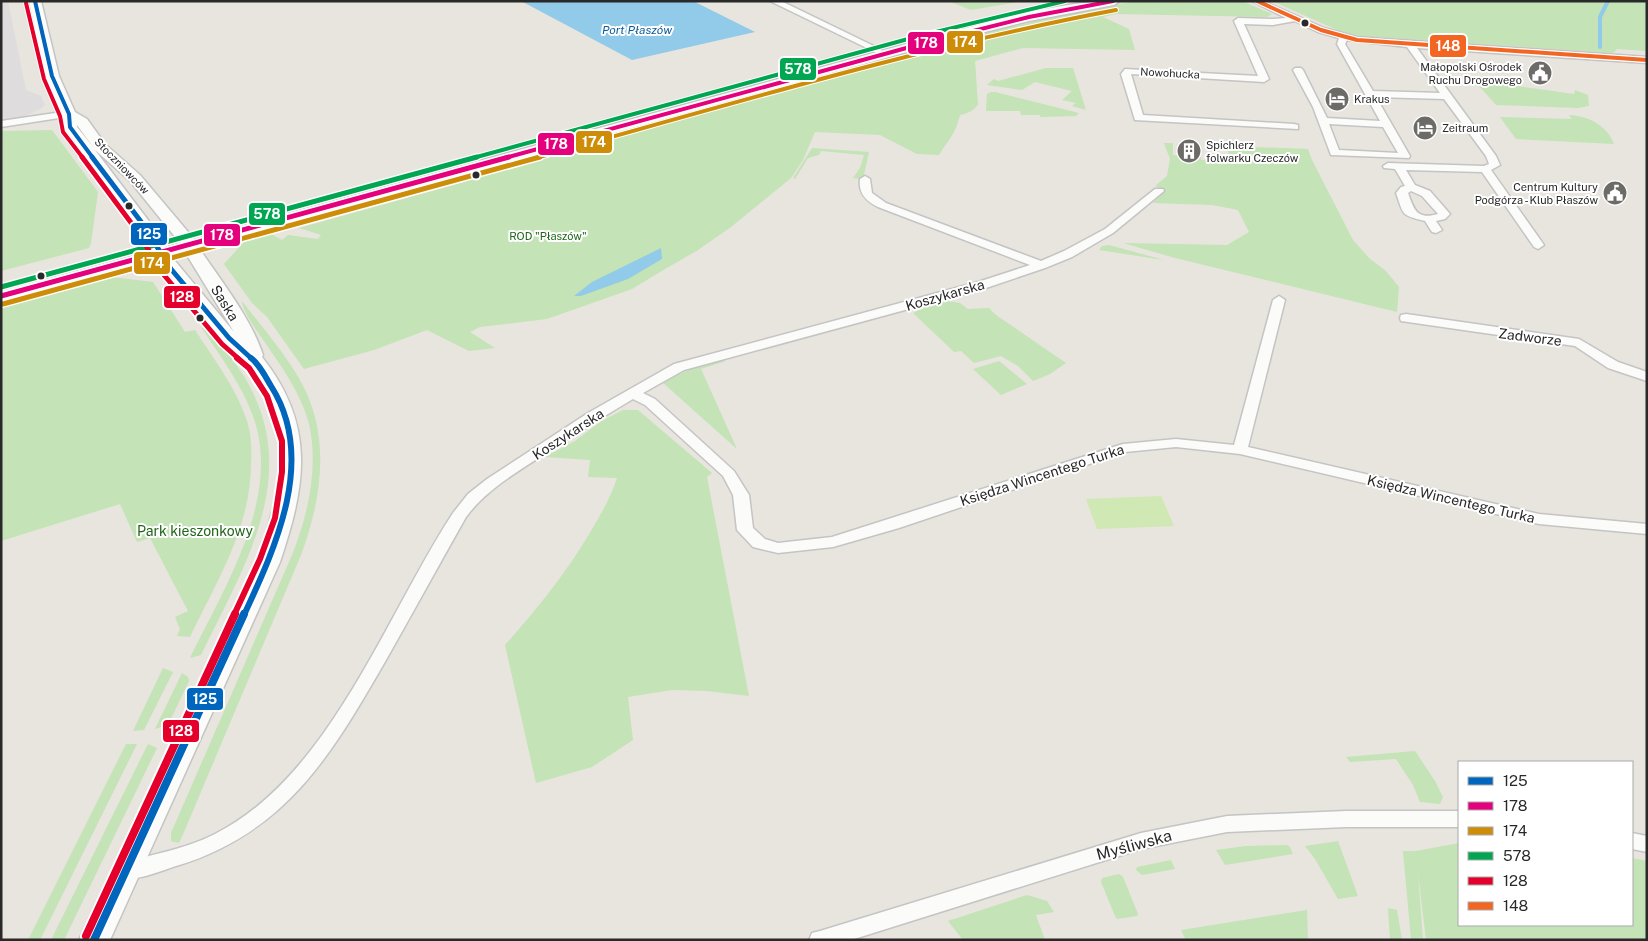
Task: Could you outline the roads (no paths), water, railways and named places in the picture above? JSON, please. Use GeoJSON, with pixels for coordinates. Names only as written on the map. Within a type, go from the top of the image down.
{"type":"FeatureCollection","features":[{"type":"Feature","properties":{"kind":"main road","name":"Stoczniowców"},"geometry":{"type":"LineString","coordinates":[[35,1],[52,76],[69,114],[70,128],[142,223],[156,248]]}},
{"type":"Feature","properties":{"kind":"main road"},"geometry":{"type":"LineString","coordinates":[[186,240],[462,162],[878,50],[1018,14],[1085,1]]}},
{"type":"Feature","properties":{"kind":"main road"},"geometry":{"type":"LineString","coordinates":[[1,283],[156,248],[525,152],[921,44],[1029,17],[1114,1]]}},
{"type":"Feature","properties":{"kind":"main road","name":"Stoczniowców"},"geometry":{"type":"LineString","coordinates":[[69,114],[82,122],[100,147],[135,178],[186,240]]}},
{"type":"Feature","properties":{"kind":"main road","name":"Saska"},"geometry":{"type":"LineString","coordinates":[[94,940],[251,600],[283,520],[290,488],[290,440],[283,411],[272,386],[256,362],[247,339],[186,240]]}},
{"type":"Feature","properties":{"kind":"main road"},"geometry":{"type":"LineString","coordinates":[[1,296],[156,248]]}},
{"type":"Feature","properties":{"kind":"main road","name":"Saska"},"geometry":{"type":"LineString","coordinates":[[156,248],[229,338],[256,362]]}},
{"type":"Feature","properties":{"kind":"street"},"geometry":{"type":"LineString","coordinates":[[774,1],[878,50]]}},
{"type":"Feature","properties":{"kind":"street"},"geometry":{"type":"LineString","coordinates":[[1256,1],[1294,19],[1344,37],[1410,45],[1647,60]]}},
{"type":"Feature","properties":{"kind":"street","name":"Nowohucka"},"geometry":{"type":"LineString","coordinates":[[1294,19],[1273,22],[1238,21],[1264,79],[1128,71],[1126,74],[1139,118],[1294,127]]}},
{"type":"Feature","properties":{"kind":"street"},"geometry":{"type":"LineString","coordinates":[[1298,70],[1318,107],[1336,154],[1405,156],[1341,44],[1340,42],[1344,37]]}},
{"type":"Feature","properties":{"kind":"street"},"geometry":{"type":"LineString","coordinates":[[1366,165],[1485,169],[1495,165],[1491,156],[1410,45]]}},
{"type":"Feature","properties":{"kind":"street"},"geometry":{"type":"LineString","coordinates":[[1370,94],[1447,96]]}},
{"type":"Feature","properties":{"kind":"street"},"geometry":{"type":"LineString","coordinates":[[1,124],[69,114]]}},
{"type":"Feature","properties":{"kind":"street"},"geometry":{"type":"LineString","coordinates":[[1322,121],[1386,124]]}},
{"type":"Feature","properties":{"kind":"street"},"geometry":{"type":"LineString","coordinates":[[1398,166],[1411,187],[1429,194],[1444,214],[1441,217],[1429,219],[1406,210],[1402,193],[1411,187]]}},
{"type":"Feature","properties":{"kind":"street"},"geometry":{"type":"LineString","coordinates":[[1485,169],[1538,245]]}},
{"type":"Feature","properties":{"kind":"street"},"geometry":{"type":"LineString","coordinates":[[865,179],[863,187],[866,192],[882,205],[1041,265]]}},
{"type":"Feature","properties":{"kind":"street","name":"Koszykarska"},"geometry":{"type":"LineString","coordinates":[[125,871],[177,859],[210,844],[234,833],[276,802],[308,768],[352,702],[460,516],[473,497],[492,482],[593,416],[672,371],[696,362],[948,294],[1041,265],[1068,254],[1109,231],[1159,191]]}},
{"type":"Feature","properties":{"kind":"street"},"geometry":{"type":"LineString","coordinates":[[1429,219],[1436,230]]}},
{"type":"Feature","properties":{"kind":"street"},"geometry":{"type":"LineString","coordinates":[[1240,450],[1279,300]]}},
{"type":"Feature","properties":{"kind":"street","name":"Zadworze"},"geometry":{"type":"LineString","coordinates":[[1406,318],[1578,343],[1612,364],[1647,377]]}},
{"type":"Feature","properties":{"kind":"street","name":"Księdza Wincentego Turka"},"geometry":{"type":"LineString","coordinates":[[633,394],[650,402],[729,474],[741,495],[745,530],[759,543],[778,548],[806,546],[841,539],[1123,448],[1176,443],[1240,450],[1539,519],[1647,529]]}},
{"type":"Feature","properties":{"kind":"street","name":"Myśliwska"},"geometry":{"type":"LineString","coordinates":[[820,940],[1140,841],[1227,824],[1346,819],[1458,819]]}},
{"type":"Feature","properties":{"kind":"street"},"geometry":{"type":"LineString","coordinates":[[1633,841],[1647,844]]}},
{"type":"Feature","properties":{"kind":"water","name":"Port Płaszów"},"geometry":{"type":"Polygon","coordinates":[[[521,1],[693,1],[755,32],[632,60],[521,1]]]}},
{"type":"Feature","properties":{"kind":"water"},"geometry":{"type":"Polygon","coordinates":[[[661,248],[662,259],[628,279],[581,296],[574,296],[592,282],[661,248]]]}},
{"type":"Feature","properties":{"kind":"waterway"},"geometry":{"type":"LineString","coordinates":[[1600,47],[1600,17],[1608,1]]}},
{"type":"Feature","properties":{"kind":"place","name":"Małopolski Ośrodek Ruchu Drogowego"},"geometry":{"type":"Point","coordinates":[1540,73]}},
{"type":"Feature","properties":{"kind":"place","name":"Krakus"},"geometry":{"type":"Point","coordinates":[1337,99]}},
{"type":"Feature","properties":{"kind":"place","name":"Zeitraum"},"geometry":{"type":"Point","coordinates":[1425,128]}},
{"type":"Feature","properties":{"kind":"place","name":"Spichlerz folwarku Czeczów"},"geometry":{"type":"Point","coordinates":[1189,151]}},
{"type":"Feature","properties":{"kind":"place","name":"Centrum Kultury Podgórza - Klub Płaszów"},"geometry":{"type":"Point","coordinates":[1615,193]}},
{"type":"Feature","properties":{"kind":"park label","name":"ROD \"Płaszów\""},"geometry":{"type":"Point","coordinates":[548,236]}},
{"type":"Feature","properties":{"kind":"park label","name":"Park kieszonkowy"},"geometry":{"type":"Point","coordinates":[195,531]}}]}
